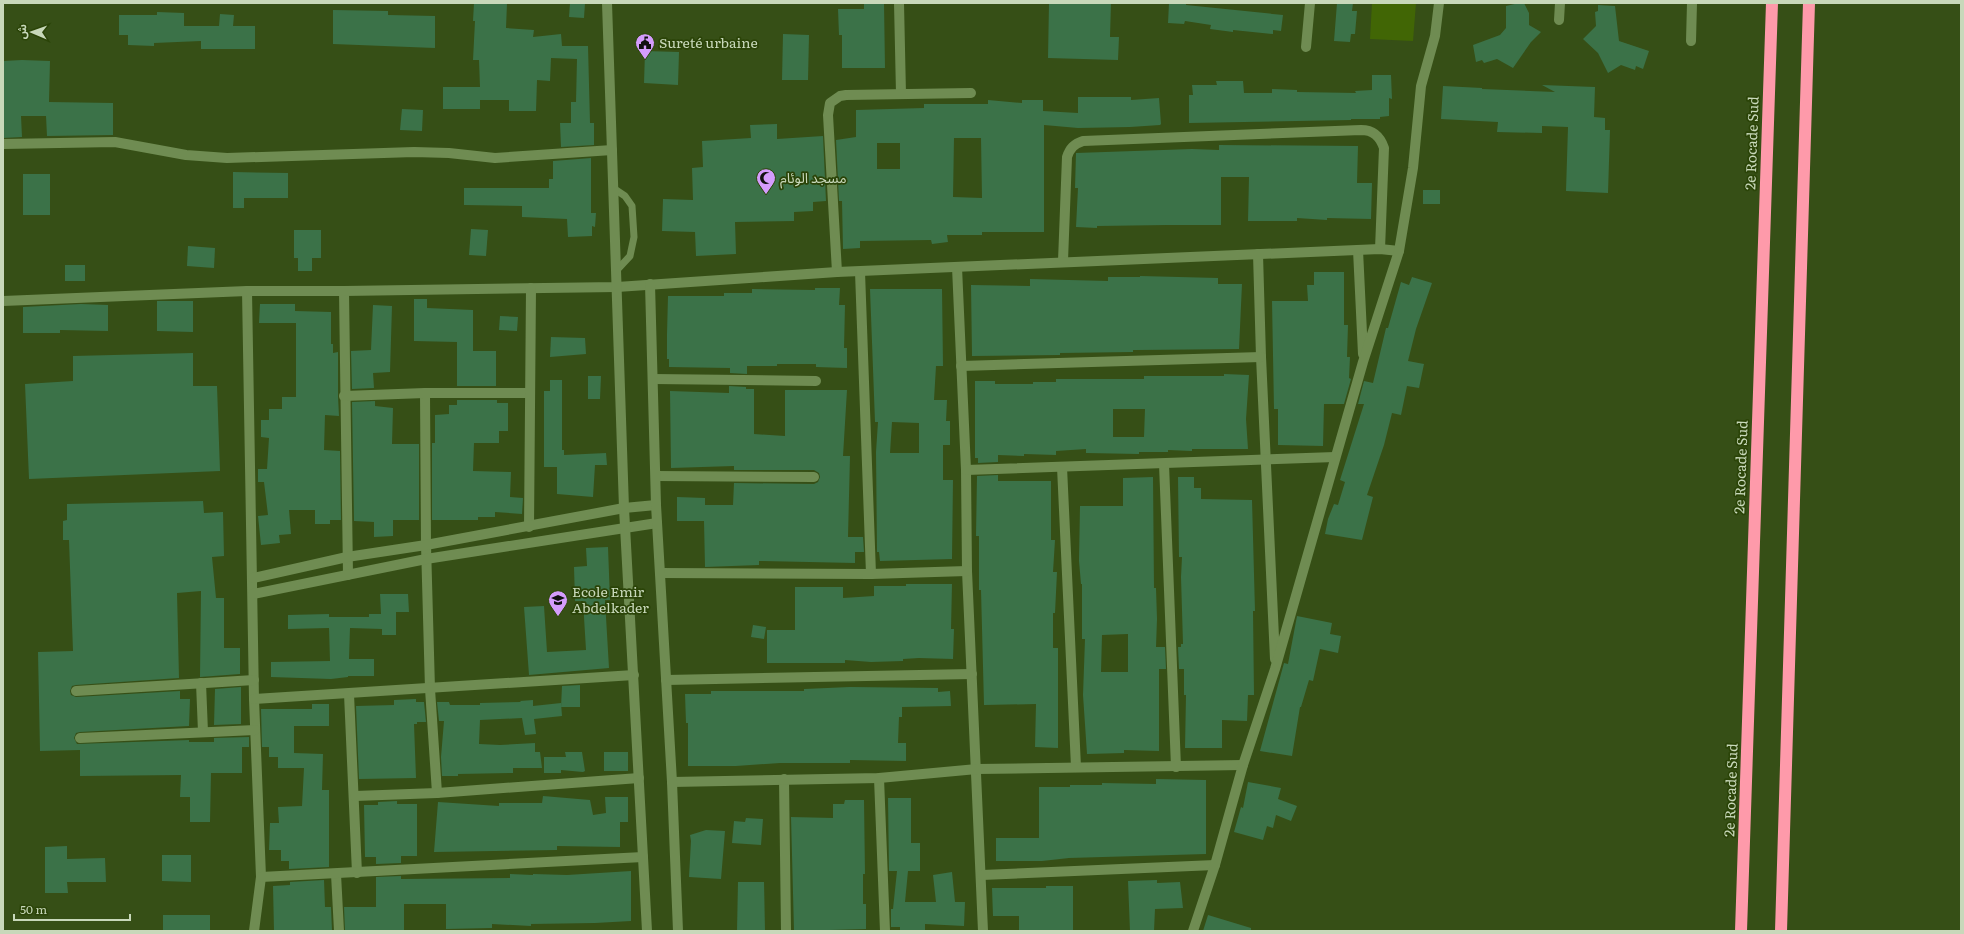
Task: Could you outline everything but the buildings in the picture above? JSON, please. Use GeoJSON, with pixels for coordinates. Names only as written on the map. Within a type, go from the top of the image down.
{"type":"FeatureCollection","features":[{"type":"Feature","properties":{"kind":"highway","name":"2e Rocade Sud"},"geometry":{"type":"LineString","coordinates":[[1741,931],[1772,3]]}},
{"type":"Feature","properties":{"kind":"highway"},"geometry":{"type":"LineString","coordinates":[[1781,931],[1809,3]]}},
{"type":"Feature","properties":{"kind":"street"},"geometry":{"type":"LineString","coordinates":[[607,3],[624,508],[647,931]]}},
{"type":"Feature","properties":{"kind":"street"},"geometry":{"type":"LineString","coordinates":[[899,3],[901,94]]}},
{"type":"Feature","properties":{"kind":"street"},"geometry":{"type":"LineString","coordinates":[[1306,48],[1310,3]]}},
{"type":"Feature","properties":{"kind":"street"},"geometry":{"type":"LineString","coordinates":[[1193,931],[1215,865],[1243,765],[1275,669],[1363,362],[1399,251],[1413,168],[1421,86],[1435,36],[1439,3]]}},
{"type":"Feature","properties":{"kind":"street"},"geometry":{"type":"LineString","coordinates":[[1560,3],[1560,20]]}},
{"type":"Feature","properties":{"kind":"street"},"geometry":{"type":"LineString","coordinates":[[1691,41],[1692,3]]}},
{"type":"Feature","properties":{"kind":"street"},"geometry":{"type":"LineString","coordinates":[[837,272],[828,109],[830,103],[840,96],[971,93]]}},
{"type":"Feature","properties":{"kind":"street"},"geometry":{"type":"LineString","coordinates":[[1063,261],[1067,157],[1072,147],[1077,143],[1083,141],[1298,132],[1367,130],[1378,136],[1384,148],[1380,249]]}},
{"type":"Feature","properties":{"kind":"street"},"geometry":{"type":"LineString","coordinates":[[3,144],[115,142],[186,155],[227,158],[414,152],[449,153],[495,158],[612,150]]}},
{"type":"Feature","properties":{"kind":"street"},"geometry":{"type":"LineString","coordinates":[[3,301],[247,291],[617,287],[837,272],[1063,261],[1380,249],[1399,251]]}},
{"type":"Feature","properties":{"kind":"street"},"geometry":{"type":"LineString","coordinates":[[1358,250],[1363,362]]}},
{"type":"Feature","properties":{"kind":"street"},"geometry":{"type":"LineString","coordinates":[[1258,254],[1260,357],[1275,669]]}},
{"type":"Feature","properties":{"kind":"street"},"geometry":{"type":"LineString","coordinates":[[957,266],[966,470],[967,571],[982,875],[983,931]]}},
{"type":"Feature","properties":{"kind":"street"},"geometry":{"type":"LineString","coordinates":[[860,272],[871,574]]}},
{"type":"Feature","properties":{"kind":"street"},"geometry":{"type":"LineString","coordinates":[[650,284],[656,505],[672,782],[678,931]]}},
{"type":"Feature","properties":{"kind":"street"},"geometry":{"type":"LineString","coordinates":[[529,527],[531,288]]}},
{"type":"Feature","properties":{"kind":"street"},"geometry":{"type":"LineString","coordinates":[[247,291],[254,699],[261,877],[254,931]]}},
{"type":"Feature","properties":{"kind":"street"},"geometry":{"type":"LineString","coordinates":[[344,291],[344,396],[348,575]]}},
{"type":"Feature","properties":{"kind":"street"},"geometry":{"type":"LineString","coordinates":[[961,366],[1260,357]]}},
{"type":"Feature","properties":{"kind":"street"},"geometry":{"type":"LineString","coordinates":[[653,379],[816,381]]}},
{"type":"Feature","properties":{"kind":"street"},"geometry":{"type":"LineString","coordinates":[[344,396],[425,393],[529,392]]}},
{"type":"Feature","properties":{"kind":"street"},"geometry":{"type":"LineString","coordinates":[[425,393],[426,559],[430,689],[437,793]]}},
{"type":"Feature","properties":{"kind":"street"},"geometry":{"type":"LineString","coordinates":[[966,470],[1335,457]]}},
{"type":"Feature","properties":{"kind":"street"},"geometry":{"type":"LineString","coordinates":[[1164,464],[1176,767]]}},
{"type":"Feature","properties":{"kind":"street"},"geometry":{"type":"LineString","coordinates":[[1062,467],[1076,767]]}},
{"type":"Feature","properties":{"kind":"street"},"geometry":{"type":"LineString","coordinates":[[656,476],[814,477]]}},
{"type":"Feature","properties":{"kind":"street"},"geometry":{"type":"LineString","coordinates":[[253,578],[347,558],[426,546],[624,508],[656,505]]}},
{"type":"Feature","properties":{"kind":"street"},"geometry":{"type":"LineString","coordinates":[[253,594],[426,559],[625,526],[657,523]]}},
{"type":"Feature","properties":{"kind":"street"},"geometry":{"type":"LineString","coordinates":[[660,573],[871,574],[967,571]]}},
{"type":"Feature","properties":{"kind":"street"},"geometry":{"type":"LineString","coordinates":[[666,680],[972,674]]}},
{"type":"Feature","properties":{"kind":"street"},"geometry":{"type":"LineString","coordinates":[[254,699],[634,675]]}},
{"type":"Feature","properties":{"kind":"street"},"geometry":{"type":"LineString","coordinates":[[76,691],[254,680]]}},
{"type":"Feature","properties":{"kind":"street"},"geometry":{"type":"LineString","coordinates":[[201,683],[203,732]]}},
{"type":"Feature","properties":{"kind":"street"},"geometry":{"type":"LineString","coordinates":[[349,694],[355,796],[357,873]]}},
{"type":"Feature","properties":{"kind":"street"},"geometry":{"type":"LineString","coordinates":[[80,738],[255,730]]}},
{"type":"Feature","properties":{"kind":"street"},"geometry":{"type":"LineString","coordinates":[[672,782],[879,778],[977,769],[1243,765]]}},
{"type":"Feature","properties":{"kind":"street"},"geometry":{"type":"LineString","coordinates":[[355,796],[437,793],[639,778]]}},
{"type":"Feature","properties":{"kind":"street"},"geometry":{"type":"LineString","coordinates":[[879,778],[884,931]]}},
{"type":"Feature","properties":{"kind":"street"},"geometry":{"type":"LineString","coordinates":[[784,779],[786,931]]}},
{"type":"Feature","properties":{"kind":"street"},"geometry":{"type":"LineString","coordinates":[[261,877],[643,857]]}},
{"type":"Feature","properties":{"kind":"street"},"geometry":{"type":"LineString","coordinates":[[982,875],[1215,865]]}},
{"type":"Feature","properties":{"kind":"street"},"geometry":{"type":"LineString","coordinates":[[336,874],[339,931]]}},
{"type":"Feature","properties":{"kind":"lane"},"geometry":{"type":"LineString","coordinates":[[613,188],[625,196],[632,206],[634,236],[630,256],[616,271]]}},
{"type":"Feature","properties":{"kind":"green space"},"geometry":{"type":"Polygon","coordinates":[[[1372,3],[1416,3],[1413,41],[1370,39],[1372,3]]]}},
{"type":"Feature","properties":{"kind":"place","name":"Sureté urbaine"},"geometry":{"type":"Point","coordinates":[645,60]}},
{"type":"Feature","properties":{"kind":"place","name":"مسجد الوئام"},"geometry":{"type":"Point","coordinates":[766,195]}},
{"type":"Feature","properties":{"kind":"place","name":"Ecole Emir Abdelkader"},"geometry":{"type":"Point","coordinates":[558,617]}}]}
